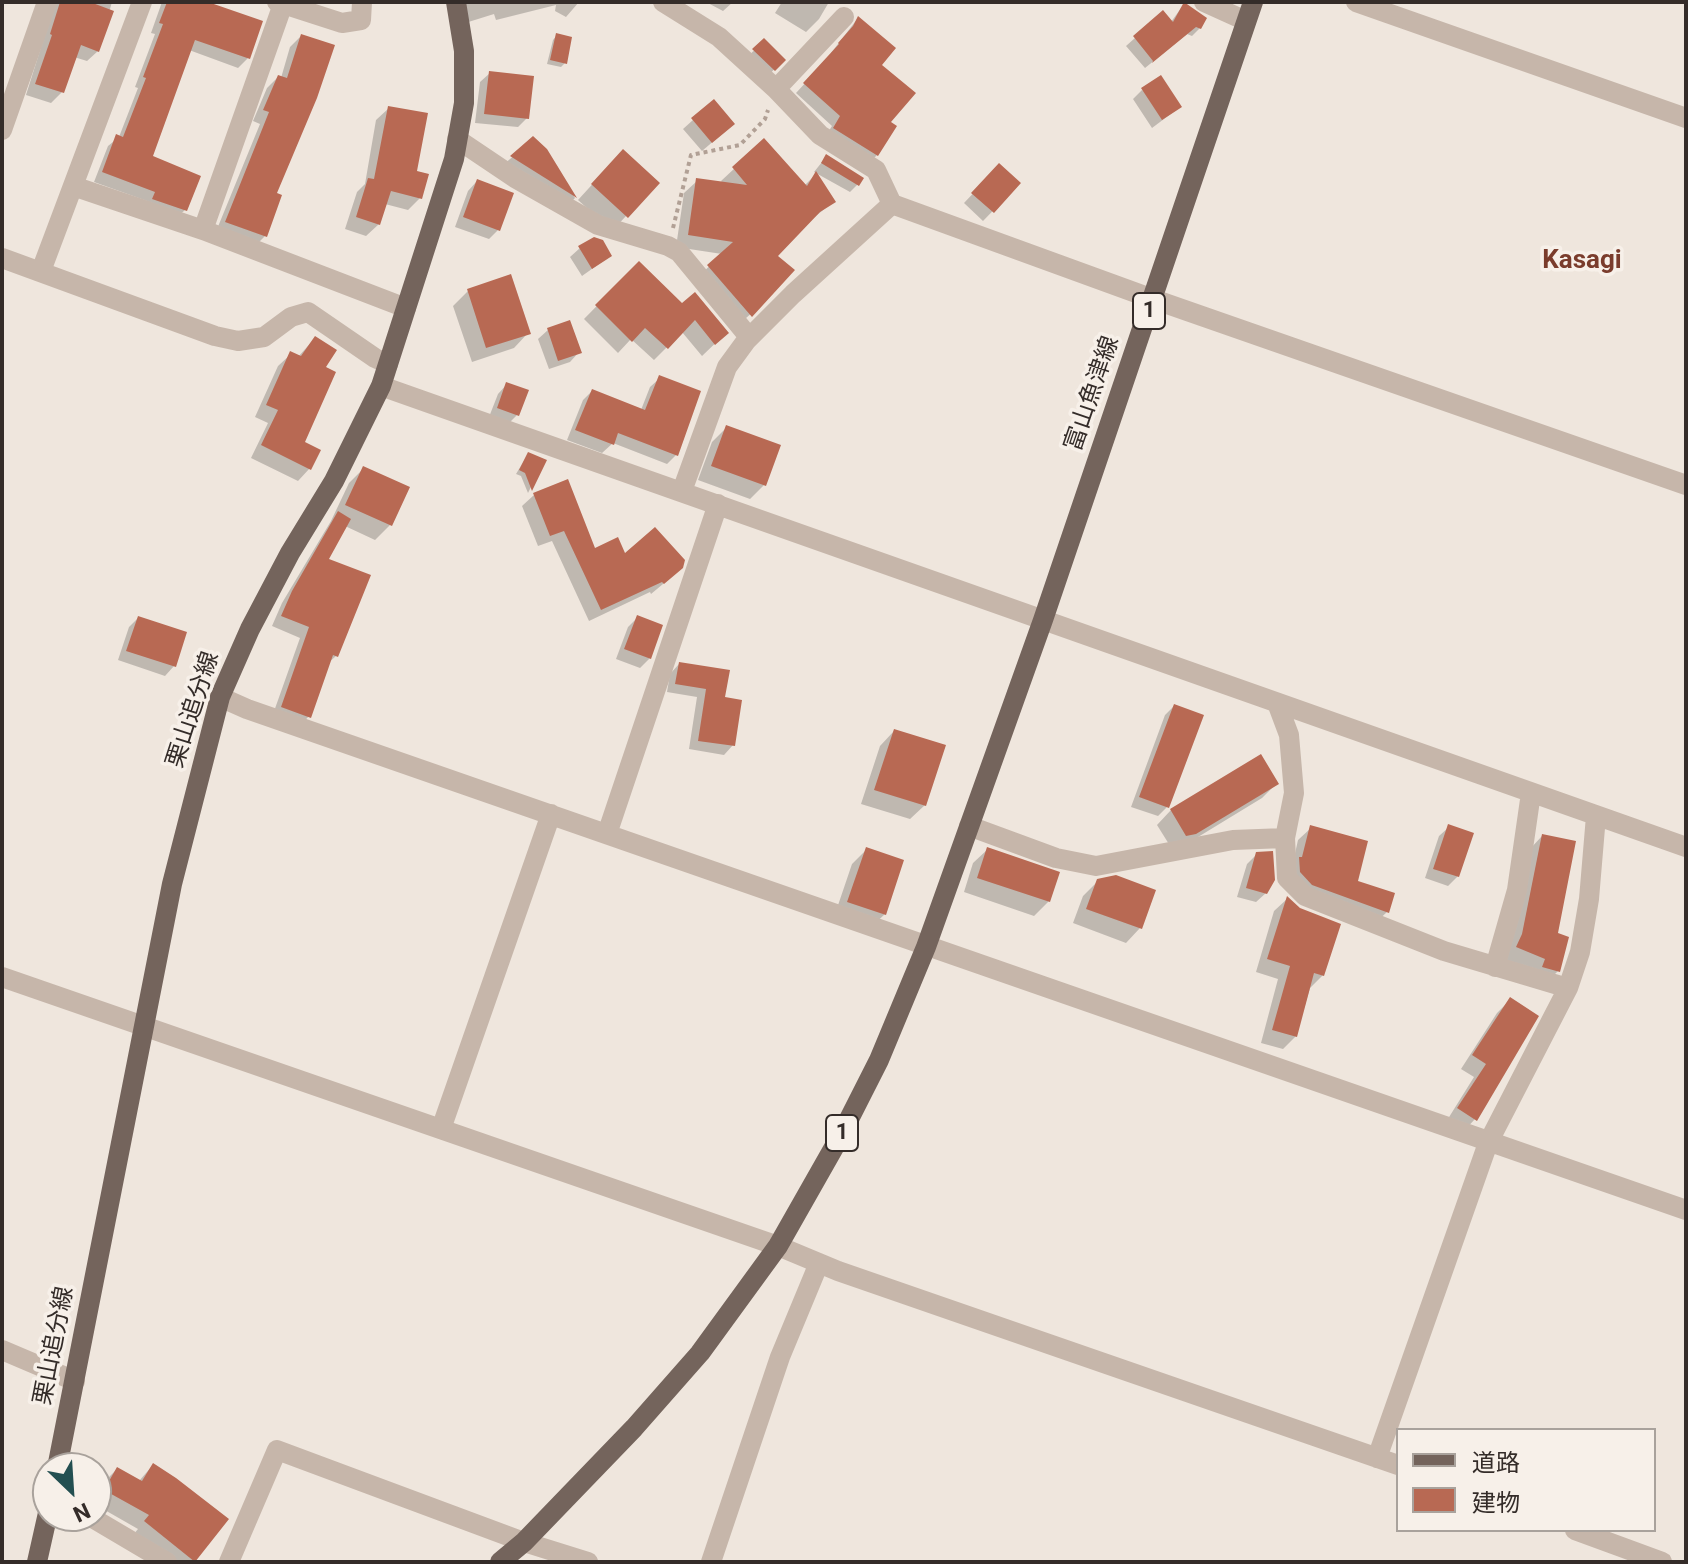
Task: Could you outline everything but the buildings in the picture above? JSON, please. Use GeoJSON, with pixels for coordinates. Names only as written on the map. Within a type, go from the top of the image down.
{"type":"FeatureCollection","features":[{"type":"Feature","properties":{"kind":"main road","name":"栗山追分線"},"geometry":{"type":"LineString","coordinates":[[60,1452],[172,884],[220,697],[250,629],[290,553],[334,481],[381,386],[454,159],[464,103],[464,51],[456,2]]}},
{"type":"Feature","properties":{"kind":"main road","name":"富山魚津線"},"geometry":{"type":"LineString","coordinates":[[1043,620],[1250,12]]}},
{"type":"Feature","properties":{"kind":"main road","name":"1"},"geometry":{"type":"LineString","coordinates":[[500,1562],[524,1542],[634,1428],[700,1353],[778,1246],[879,1060],[926,947],[1043,620]]}},
{"type":"Feature","properties":{"kind":"main road"},"geometry":{"type":"LineString","coordinates":[[37,1562],[44,1532]]}},
{"type":"Feature","properties":{"kind":"street"},"geometry":{"type":"LineString","coordinates":[[2,130],[47,2]]}},
{"type":"Feature","properties":{"kind":"street"},"geometry":{"type":"LineString","coordinates":[[41,271],[142,2]]}},
{"type":"Feature","properties":{"kind":"street"},"geometry":{"type":"LineString","coordinates":[[203,230],[280,3],[342,23],[361,20],[362,2]]}},
{"type":"Feature","properties":{"kind":"street"},"geometry":{"type":"LineString","coordinates":[[663,2],[719,37],[820,135],[876,170],[892,204],[1153,299],[1686,485]]}},
{"type":"Feature","properties":{"kind":"street"},"geometry":{"type":"LineString","coordinates":[[1204,2],[1250,12]]}},
{"type":"Feature","properties":{"kind":"street"},"geometry":{"type":"LineString","coordinates":[[1356,2],[1686,118]]}},
{"type":"Feature","properties":{"kind":"street"},"geometry":{"type":"LineString","coordinates":[[776,89],[844,17]]}},
{"type":"Feature","properties":{"kind":"street"},"geometry":{"type":"LineString","coordinates":[[457,139],[515,178],[598,225],[679,252],[749,337]]}},
{"type":"Feature","properties":{"kind":"street"},"geometry":{"type":"LineString","coordinates":[[73,186],[203,230],[406,308]]}},
{"type":"Feature","properties":{"kind":"street"},"geometry":{"type":"LineString","coordinates":[[682,491],[727,367],[749,337],[892,204]]}},
{"type":"Feature","properties":{"kind":"street"},"geometry":{"type":"LineString","coordinates":[[2,258],[215,336],[238,341],[264,337],[291,317],[308,312],[388,364]]}},
{"type":"Feature","properties":{"kind":"street"},"geometry":{"type":"LineString","coordinates":[[381,386],[1686,847]]}},
{"type":"Feature","properties":{"kind":"street"},"geometry":{"type":"LineString","coordinates":[[607,834],[718,504]]}},
{"type":"Feature","properties":{"kind":"street"},"geometry":{"type":"LineString","coordinates":[[220,697],[926,947],[1686,1210]]}},
{"type":"Feature","properties":{"kind":"street"},"geometry":{"type":"LineString","coordinates":[[1277,703],[1289,735],[1294,793],[1285,838],[1287,878],[1305,896],[1444,951],[1568,988]]}},
{"type":"Feature","properties":{"kind":"street"},"geometry":{"type":"LineString","coordinates":[[1495,967],[1517,890],[1531,793]]}},
{"type":"Feature","properties":{"kind":"street"},"geometry":{"type":"LineString","coordinates":[[441,1129],[551,814]]}},
{"type":"Feature","properties":{"kind":"street"},"geometry":{"type":"LineString","coordinates":[[1377,1458],[1488,1143],[1568,988],[1580,952],[1589,899],[1596,816]]}},
{"type":"Feature","properties":{"kind":"street"},"geometry":{"type":"LineString","coordinates":[[969,826],[1056,858],[1096,866],[1233,840],[1285,838]]}},
{"type":"Feature","properties":{"kind":"street"},"geometry":{"type":"LineString","coordinates":[[2,977],[1396,1464]]}},
{"type":"Feature","properties":{"kind":"street"},"geometry":{"type":"LineString","coordinates":[[711,1562],[780,1357],[819,1263]]}},
{"type":"Feature","properties":{"kind":"street"},"geometry":{"type":"LineString","coordinates":[[2,1350],[75,1381]]}},
{"type":"Feature","properties":{"kind":"street"},"geometry":{"type":"LineString","coordinates":[[229,1562],[277,1450],[524,1542],[588,1562]]}},
{"type":"Feature","properties":{"kind":"street"},"geometry":{"type":"LineString","coordinates":[[112,1530],[167,1562]]}},
{"type":"Feature","properties":{"kind":"street"},"geometry":{"type":"LineString","coordinates":[[1580,1532],[1662,1562]]}},
{"type":"Feature","properties":{"kind":"path"},"geometry":{"type":"LineString","coordinates":[[668,246],[691,155],[740,145],[765,119],[776,89]]}},
{"type":"Feature","properties":{"kind":"district","name":"Kasagi"},"geometry":{"type":"Point","coordinates":[1582,261]}}]}
